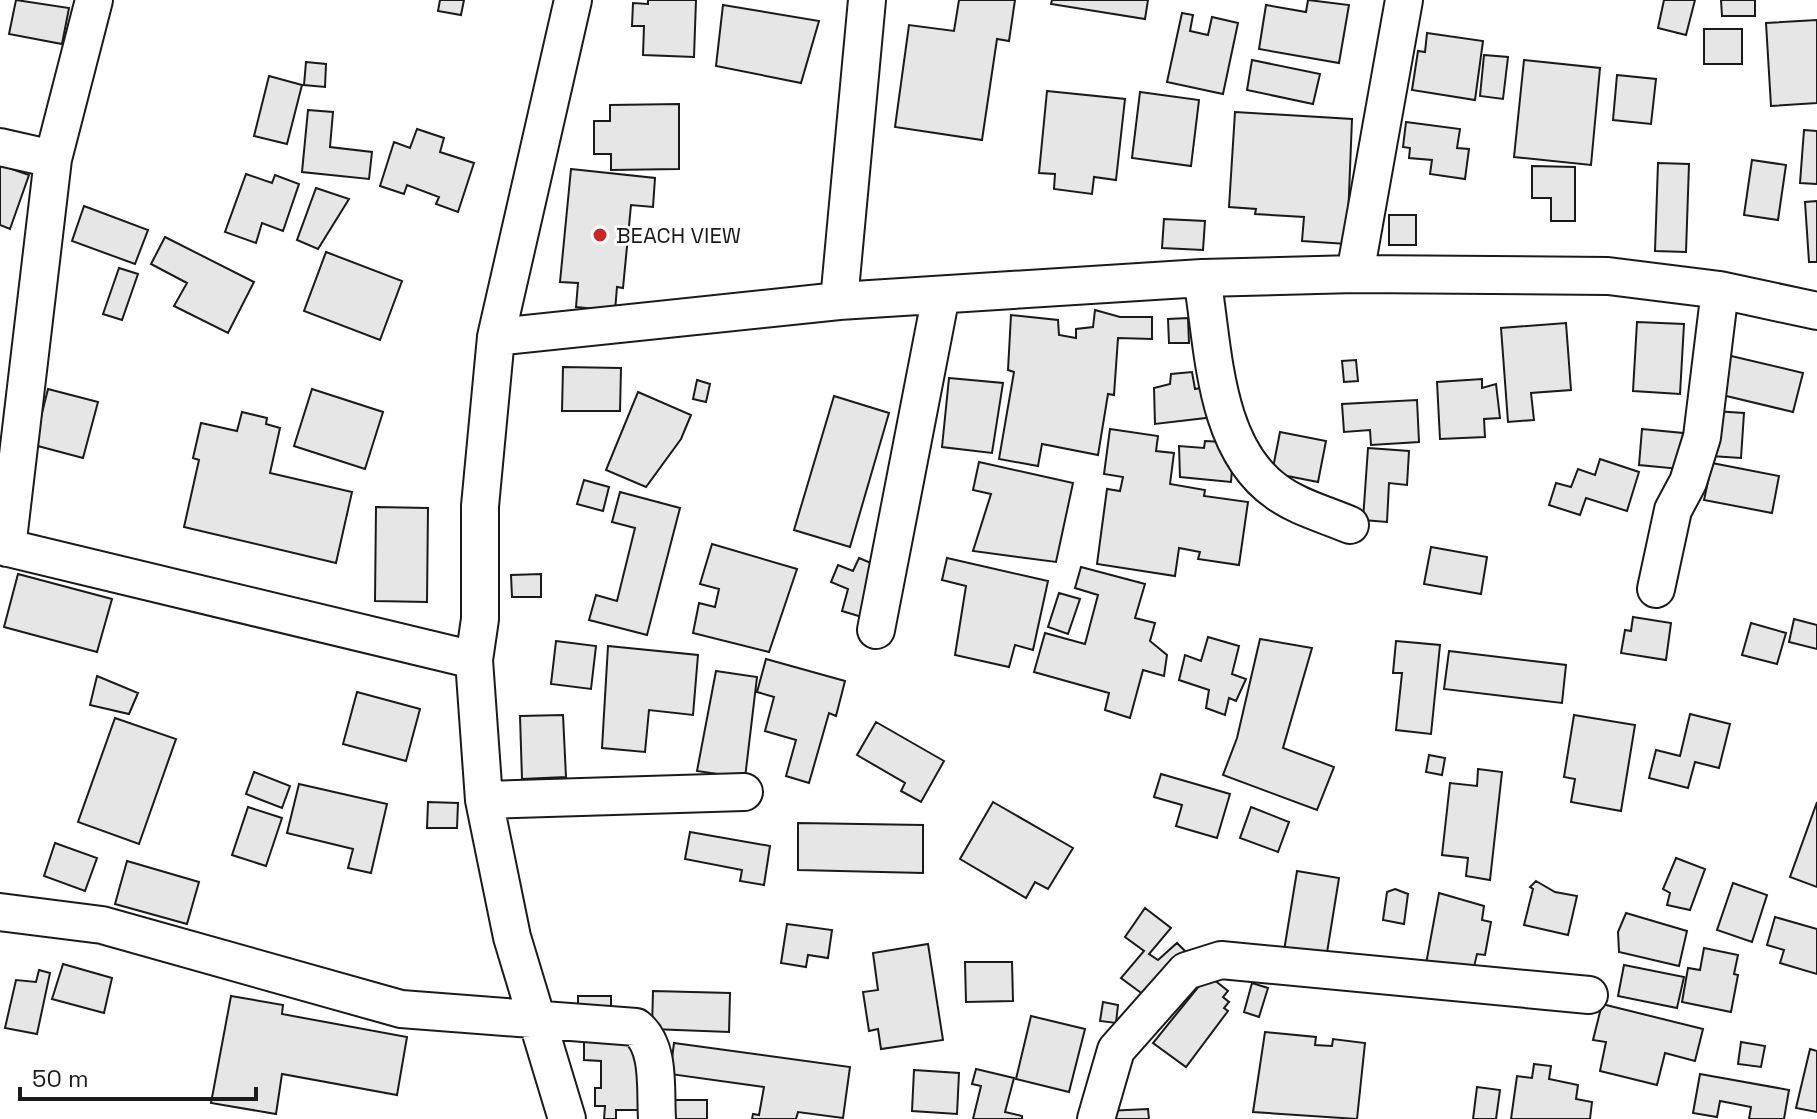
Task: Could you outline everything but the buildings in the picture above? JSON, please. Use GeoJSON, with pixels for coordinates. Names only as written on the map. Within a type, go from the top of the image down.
{"type":"FeatureCollection","features":[{"type":"Feature","properties":{"kind":"street"},"geometry":{"type":"LineString","coordinates":[[94,0],[53,159],[3,547],[474,660]]}},
{"type":"Feature","properties":{"kind":"street"},"geometry":{"type":"LineString","coordinates":[[567,1119],[512,937],[484,800],[474,660],[480,619],[480,506],[496,337],[573,0]]}},
{"type":"Feature","properties":{"kind":"street"},"geometry":{"type":"LineString","coordinates":[[839,301],[867,0]]}},
{"type":"Feature","properties":{"kind":"street"},"geometry":{"type":"LineString","coordinates":[[1355,274],[1404,0]]}},
{"type":"Feature","properties":{"kind":"street"},"geometry":{"type":"LineString","coordinates":[[0,147],[53,159]]}},
{"type":"Feature","properties":{"kind":"street"},"geometry":{"type":"LineString","coordinates":[[496,337],[839,301],[1202,278],[1355,274],[1608,276],[1720,290],[1817,311]]}},
{"type":"Feature","properties":{"kind":"street"},"geometry":{"type":"LineString","coordinates":[[1202,278],[1226,417],[1250,465],[1277,492],[1350,525]]}},
{"type":"Feature","properties":{"kind":"street"},"geometry":{"type":"LineString","coordinates":[[1656,589],[1673,510],[1688,482],[1702,437],[1720,290]]}},
{"type":"Feature","properties":{"kind":"street"},"geometry":{"type":"LineString","coordinates":[[876,630],[941,295]]}},
{"type":"Feature","properties":{"kind":"street"},"geometry":{"type":"LineString","coordinates":[[484,800],[744,792]]}},
{"type":"Feature","properties":{"kind":"street"},"geometry":{"type":"LineString","coordinates":[[0,912],[102,925],[401,1009],[636,1027],[646,1035],[652,1048],[657,1119]]}},
{"type":"Feature","properties":{"kind":"street"},"geometry":{"type":"LineString","coordinates":[[1096,1119],[1116,1050],[1186,971],[1221,960],[1589,995]]}},
{"type":"Feature","properties":{"kind":"place","name":"BEACH VIEW"},"geometry":{"type":"Point","coordinates":[600,235]}}]}
